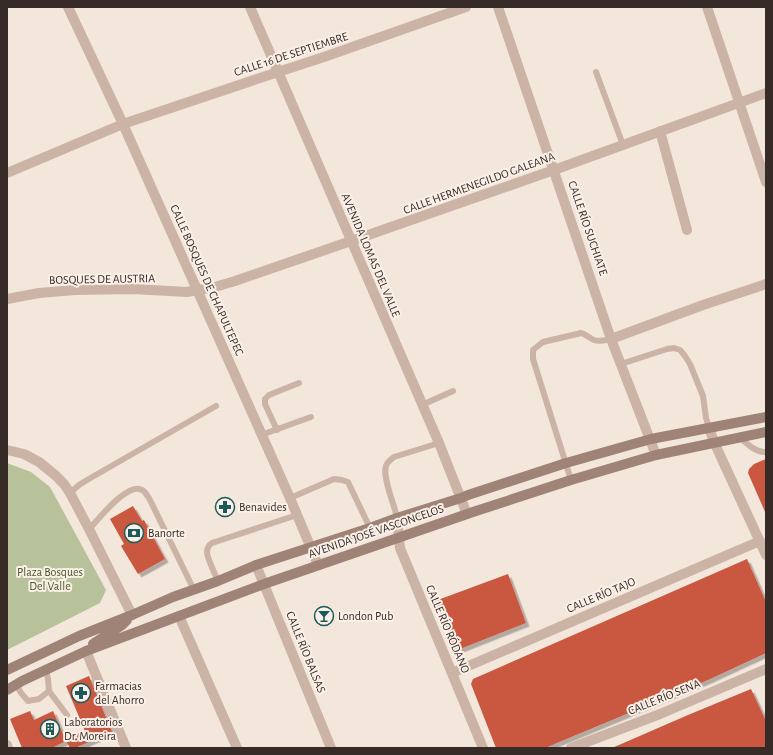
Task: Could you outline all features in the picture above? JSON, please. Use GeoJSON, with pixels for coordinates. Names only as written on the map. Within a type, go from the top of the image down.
{"type":"FeatureCollection","features":[{"type":"Feature","properties":{"kind":"main road","name":"AVENIDA JOSÉ VASCONCELOS"},"geometry":{"type":"LineString","coordinates":[[7,670],[68,640],[173,597],[218,581],[256,565],[311,548],[397,518],[566,463],[651,439],[766,417]]}},
{"type":"Feature","properties":{"kind":"main road","name":"AVENIDA JOSÉ VASCONCELOS"},"geometry":{"type":"LineString","coordinates":[[7,690],[16,684],[86,651],[264,584],[398,537],[571,480],[656,455],[766,432]]}},
{"type":"Feature","properties":{"kind":"main road"},"geometry":{"type":"LineString","coordinates":[[86,651],[94,642],[122,625],[132,615]]}},
{"type":"Feature","properties":{"kind":"street","name":"CALLE BOSQUES DE CHAPULTEPEC"},"geometry":{"type":"LineString","coordinates":[[68,7],[123,124],[198,291],[290,498],[318,565]]}},
{"type":"Feature","properties":{"kind":"street","name":"AVENIDA LOMAS DEL VALLE"},"geometry":{"type":"LineString","coordinates":[[250,7],[439,443],[467,514]]}},
{"type":"Feature","properties":{"kind":"street","name":"CALLE 16 DE SEPTIEMBRE"},"geometry":{"type":"LineString","coordinates":[[7,173],[123,124],[324,57],[466,7]]}},
{"type":"Feature","properties":{"kind":"street","name":"CALLE RÍO SUCHIATE"},"geometry":{"type":"LineString","coordinates":[[498,7],[612,339],[656,455]]}},
{"type":"Feature","properties":{"kind":"street"},"geometry":{"type":"LineString","coordinates":[[707,7],[766,182]]}},
{"type":"Feature","properties":{"kind":"street","name":"CALLE HERMENEGILDO GALEANA"},"geometry":{"type":"LineString","coordinates":[[198,291],[234,281],[351,241],[554,170],[766,93]]}},
{"type":"Feature","properties":{"kind":"street"},"geometry":{"type":"LineString","coordinates":[[660,131],[687,230]]}},
{"type":"Feature","properties":{"kind":"street"},"geometry":{"type":"LineString","coordinates":[[612,339],[703,304],[766,284]]}},
{"type":"Feature","properties":{"kind":"street","name":"BOSQUES DE AUSTRIA"},"geometry":{"type":"LineString","coordinates":[[7,299],[39,293],[75,290],[133,289],[187,292],[198,291]]}},
{"type":"Feature","properties":{"kind":"street"},"geometry":{"type":"LineString","coordinates":[[709,428],[766,555]]}},
{"type":"Feature","properties":{"kind":"street"},"geometry":{"type":"LineString","coordinates":[[7,450],[24,454],[39,462],[64,484],[89,529],[132,615]]}},
{"type":"Feature","properties":{"kind":"street","name":"CALLE RÍO RÓDANO"},"geometry":{"type":"LineString","coordinates":[[397,518],[400,548],[482,748]]}},
{"type":"Feature","properties":{"kind":"street","name":"CALLE RÍO TAJO"},"geometry":{"type":"LineString","coordinates":[[452,673],[760,541]]}},
{"type":"Feature","properties":{"kind":"street","name":"CALLE RÍO BALSAS"},"geometry":{"type":"LineString","coordinates":[[256,565],[331,748]]}},
{"type":"Feature","properties":{"kind":"street"},"geometry":{"type":"LineString","coordinates":[[179,616],[236,748]]}},
{"type":"Feature","properties":{"kind":"street"},"geometry":{"type":"LineString","coordinates":[[86,651],[126,748]]}},
{"type":"Feature","properties":{"kind":"street","name":"CALLE RÍO SENA"},"geometry":{"type":"LineString","coordinates":[[571,748],[660,714],[766,669]]}},
{"type":"Feature","properties":{"kind":"lane"},"geometry":{"type":"LineString","coordinates":[[596,72],[623,145]]}},
{"type":"Feature","properties":{"kind":"lane"},"geometry":{"type":"LineString","coordinates":[[571,480],[533,359],[533,350],[543,342],[581,333],[599,341],[612,339]]}},
{"type":"Feature","properties":{"kind":"lane"},"geometry":{"type":"LineString","coordinates":[[621,364],[667,348],[680,350],[690,364],[703,396],[709,428]]}},
{"type":"Feature","properties":{"kind":"lane"},"geometry":{"type":"LineString","coordinates":[[277,430],[265,404],[265,399],[269,395],[299,383]]}},
{"type":"Feature","properties":{"kind":"lane"},"geometry":{"type":"LineString","coordinates":[[422,406],[453,391]]}},
{"type":"Feature","properties":{"kind":"lane"},"geometry":{"type":"LineString","coordinates":[[70,493],[87,480],[216,406]]}},
{"type":"Feature","properties":{"kind":"lane"},"geometry":{"type":"LineString","coordinates":[[261,435],[311,417]]}},
{"type":"Feature","properties":{"kind":"lane"},"geometry":{"type":"LineString","coordinates":[[739,437],[751,447],[766,452]]}},
{"type":"Feature","properties":{"kind":"lane"},"geometry":{"type":"LineString","coordinates":[[397,518],[387,482],[385,472],[386,466],[394,457],[439,443]]}},
{"type":"Feature","properties":{"kind":"lane"},"geometry":{"type":"LineString","coordinates":[[290,498],[334,480],[348,482],[370,528]]}},
{"type":"Feature","properties":{"kind":"lane"},"geometry":{"type":"LineString","coordinates":[[89,529],[124,495],[131,490],[142,490],[150,500],[194,590]]}},
{"type":"Feature","properties":{"kind":"lane"},"geometry":{"type":"LineString","coordinates":[[218,581],[207,550],[212,543],[297,515]]}},
{"type":"Feature","properties":{"kind":"lane"},"geometry":{"type":"LineString","coordinates":[[46,670],[49,691],[67,715]]}},
{"type":"Feature","properties":{"kind":"lane"},"geometry":{"type":"LineString","coordinates":[[16,684],[28,701],[39,699],[49,691]]}},
{"type":"Feature","properties":{"kind":"green space","name":"Plaza Bosques Del Valle"},"geometry":{"type":"Polygon","coordinates":[[[7,463],[31,472],[50,487],[106,590],[100,603],[7,650],[7,463]]]}},
{"type":"Feature","properties":{"kind":"building"},"geometry":{"type":"Polygon","coordinates":[[[766,459],[766,514],[748,473],[749,469],[754,464],[766,459]]]}},
{"type":"Feature","properties":{"kind":"building","name":"Banorte"},"geometry":{"type":"Polygon","coordinates":[[[133,506],[142,521],[144,520],[165,559],[138,574],[121,546],[124,544],[110,519],[133,506]]]}},
{"type":"Feature","properties":{"kind":"building"},"geometry":{"type":"Polygon","coordinates":[[[747,559],[766,602],[766,653],[708,680],[545,748],[496,748],[471,684],[473,679],[747,559]]]}},
{"type":"Feature","properties":{"kind":"building"},"geometry":{"type":"Polygon","coordinates":[[[508,574],[526,623],[455,651],[435,601],[508,574]]]}},
{"type":"Feature","properties":{"kind":"building"},"geometry":{"type":"Polygon","coordinates":[[[89,676],[112,732],[75,748],[70,748],[66,741],[52,748],[22,748],[10,719],[30,711],[34,720],[53,711],[65,739],[85,731],[66,686],[89,676]]]}},
{"type":"Feature","properties":{"kind":"building"},"geometry":{"type":"Polygon","coordinates":[[[751,689],[766,721],[766,748],[612,748],[688,715],[751,689]]]}},
{"type":"Feature","properties":{"kind":"place","name":"Benavides"},"geometry":{"type":"Point","coordinates":[225,507]}},
{"type":"Feature","properties":{"kind":"place","name":"Banorte"},"geometry":{"type":"Point","coordinates":[134,533]}},
{"type":"Feature","properties":{"kind":"place","name":"London Pub"},"geometry":{"type":"Point","coordinates":[324,616]}},
{"type":"Feature","properties":{"kind":"place","name":"Farmacias del Ahorro"},"geometry":{"type":"Point","coordinates":[81,693]}},
{"type":"Feature","properties":{"kind":"place","name":"Laboratorios Dr. Moreira"},"geometry":{"type":"Point","coordinates":[50,729]}}]}
